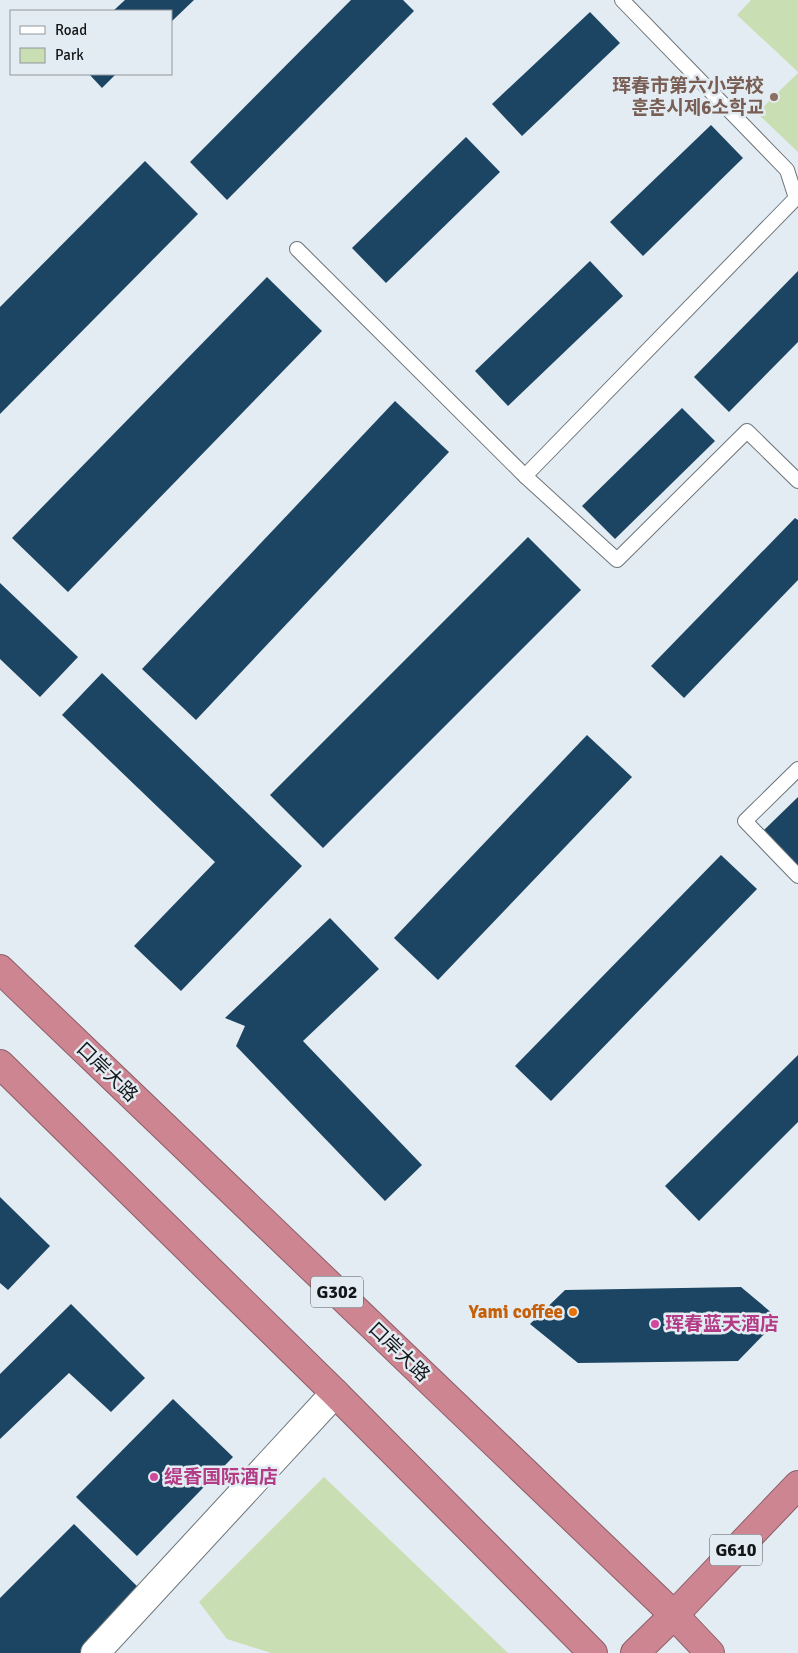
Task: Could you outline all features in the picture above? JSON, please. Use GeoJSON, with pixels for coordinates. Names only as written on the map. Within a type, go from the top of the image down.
{"type":"FeatureCollection","features":[{"type":"Feature","properties":{"kind":"highway","name":"口岸大路"},"geometry":{"type":"LineString","coordinates":[[0,969],[674,1615],[710,1653]]}},
{"type":"Feature","properties":{"kind":"highway"},"geometry":{"type":"LineString","coordinates":[[0,1064],[335,1393],[593,1653]]}},
{"type":"Feature","properties":{"kind":"highway","name":"G610"},"geometry":{"type":"LineString","coordinates":[[635,1653],[674,1615],[798,1485]]}},
{"type":"Feature","properties":{"kind":"street"},"geometry":{"type":"LineString","coordinates":[[95,1653],[335,1393]]}},
{"type":"Feature","properties":{"kind":"lane"},"geometry":{"type":"LineString","coordinates":[[525,476],[797,199],[787,170],[622,0]]}},
{"type":"Feature","properties":{"kind":"lane"},"geometry":{"type":"LineString","coordinates":[[297,248],[525,476],[616,560],[747,431],[798,481]]}},
{"type":"Feature","properties":{"kind":"lane"},"geometry":{"type":"LineString","coordinates":[[798,768],[745,821],[798,876]]}},
{"type":"Feature","properties":{"kind":"green space"},"geometry":{"type":"Polygon","coordinates":[[[751,0],[798,0],[798,72],[737,15],[751,0]]]}},
{"type":"Feature","properties":{"kind":"green space"},"geometry":{"type":"Polygon","coordinates":[[[798,73],[798,152],[757,113],[798,73]]]}},
{"type":"Feature","properties":{"kind":"green space"},"geometry":{"type":"Polygon","coordinates":[[[324,1477],[508,1653],[271,1653],[227,1639],[199,1602],[324,1477]]]}},
{"type":"Feature","properties":{"kind":"building"},"geometry":{"type":"Polygon","coordinates":[[[125,0],[194,0],[172,21],[172,10],[114,10],[125,0]]]}},
{"type":"Feature","properties":{"kind":"building"},"geometry":{"type":"Polygon","coordinates":[[[351,0],[403,0],[414,11],[227,200],[190,162],[351,0]]]}},
{"type":"Feature","properties":{"kind":"building"},"geometry":{"type":"Polygon","coordinates":[[[590,12],[620,43],[522,136],[492,104],[590,12]]]}},
{"type":"Feature","properties":{"kind":"building"},"geometry":{"type":"Polygon","coordinates":[[[90,75],[115,75],[102,88],[90,75]]]}},
{"type":"Feature","properties":{"kind":"building"},"geometry":{"type":"Polygon","coordinates":[[[711,125],[743,158],[643,256],[610,222],[711,125]]]}},
{"type":"Feature","properties":{"kind":"building"},"geometry":{"type":"Polygon","coordinates":[[[466,137],[500,172],[386,283],[352,248],[466,137]]]}},
{"type":"Feature","properties":{"kind":"building"},"geometry":{"type":"Polygon","coordinates":[[[145,161],[198,214],[0,414],[0,307],[145,161]]]}},
{"type":"Feature","properties":{"kind":"building"},"geometry":{"type":"Polygon","coordinates":[[[590,261],[623,296],[508,406],[475,371],[590,261]]]}},
{"type":"Feature","properties":{"kind":"building"},"geometry":{"type":"Polygon","coordinates":[[[798,271],[798,342],[729,412],[694,377],[798,271]]]}},
{"type":"Feature","properties":{"kind":"building"},"geometry":{"type":"Polygon","coordinates":[[[267,277],[322,331],[68,592],[12,538],[267,277]]]}},
{"type":"Feature","properties":{"kind":"building"},"geometry":{"type":"Polygon","coordinates":[[[395,401],[449,452],[196,720],[142,669],[395,401]]]}},
{"type":"Feature","properties":{"kind":"building"},"geometry":{"type":"Polygon","coordinates":[[[682,408],[715,441],[615,539],[582,506],[682,408]]]}},
{"type":"Feature","properties":{"kind":"building"},"geometry":{"type":"Polygon","coordinates":[[[795,518],[798,520],[798,580],[684,698],[651,666],[795,518]]]}},
{"type":"Feature","properties":{"kind":"building"},"geometry":{"type":"Polygon","coordinates":[[[528,537],[581,590],[323,848],[270,795],[528,537]]]}},
{"type":"Feature","properties":{"kind":"building"},"geometry":{"type":"Polygon","coordinates":[[[0,583],[78,657],[40,697],[0,659],[0,583]]]}},
{"type":"Feature","properties":{"kind":"building"},"geometry":{"type":"Polygon","coordinates":[[[102,673],[302,866],[181,991],[134,946],[215,862],[62,715],[102,673]]]}},
{"type":"Feature","properties":{"kind":"building"},"geometry":{"type":"Polygon","coordinates":[[[587,735],[632,777],[438,980],[394,938],[587,735]]]}},
{"type":"Feature","properties":{"kind":"building"},"geometry":{"type":"Polygon","coordinates":[[[798,797],[798,866],[763,831],[798,797]]]}},
{"type":"Feature","properties":{"kind":"building"},"geometry":{"type":"Polygon","coordinates":[[[721,855],[757,889],[551,1101],[515,1066],[721,855]]]}},
{"type":"Feature","properties":{"kind":"building"},"geometry":{"type":"Polygon","coordinates":[[[330,918],[379,969],[303,1041],[422,1165],[385,1201],[236,1046],[245,1026],[225,1018],[330,918]]]}},
{"type":"Feature","properties":{"kind":"building"},"geometry":{"type":"Polygon","coordinates":[[[798,1055],[798,1122],[699,1221],[665,1186],[798,1055]]]}},
{"type":"Feature","properties":{"kind":"building"},"geometry":{"type":"Polygon","coordinates":[[[0,1197],[50,1246],[8,1290],[0,1283],[0,1197]]]}},
{"type":"Feature","properties":{"kind":"building"},"geometry":{"type":"Polygon","coordinates":[[[741,1287],[779,1319],[738,1361],[578,1363],[530,1324],[565,1290],[741,1287]]]}},
{"type":"Feature","properties":{"kind":"building"},"geometry":{"type":"Polygon","coordinates":[[[71,1304],[145,1378],[111,1412],[69,1373],[0,1439],[0,1374],[71,1304]]]}},
{"type":"Feature","properties":{"kind":"building","name":"缇香国际酒店"},"geometry":{"type":"Polygon","coordinates":[[[173,1399],[233,1457],[137,1556],[76,1497],[173,1399]]]}},
{"type":"Feature","properties":{"kind":"building"},"geometry":{"type":"Polygon","coordinates":[[[74,1524],[147,1596],[90,1653],[0,1653],[0,1598],[74,1524]]]}},
{"type":"Feature","properties":{"kind":"place","name":"珲春市第六小学校 훈춘시제6소학교"},"geometry":{"type":"Point","coordinates":[774,97]}},
{"type":"Feature","properties":{"kind":"place","name":"Yami coffee"},"geometry":{"type":"Point","coordinates":[573,1312]}},
{"type":"Feature","properties":{"kind":"place","name":"珲春蓝天酒店"},"geometry":{"type":"Point","coordinates":[655,1324]}},
{"type":"Feature","properties":{"kind":"place","name":"缇香国际酒店"},"geometry":{"type":"Point","coordinates":[154,1477]}}]}
